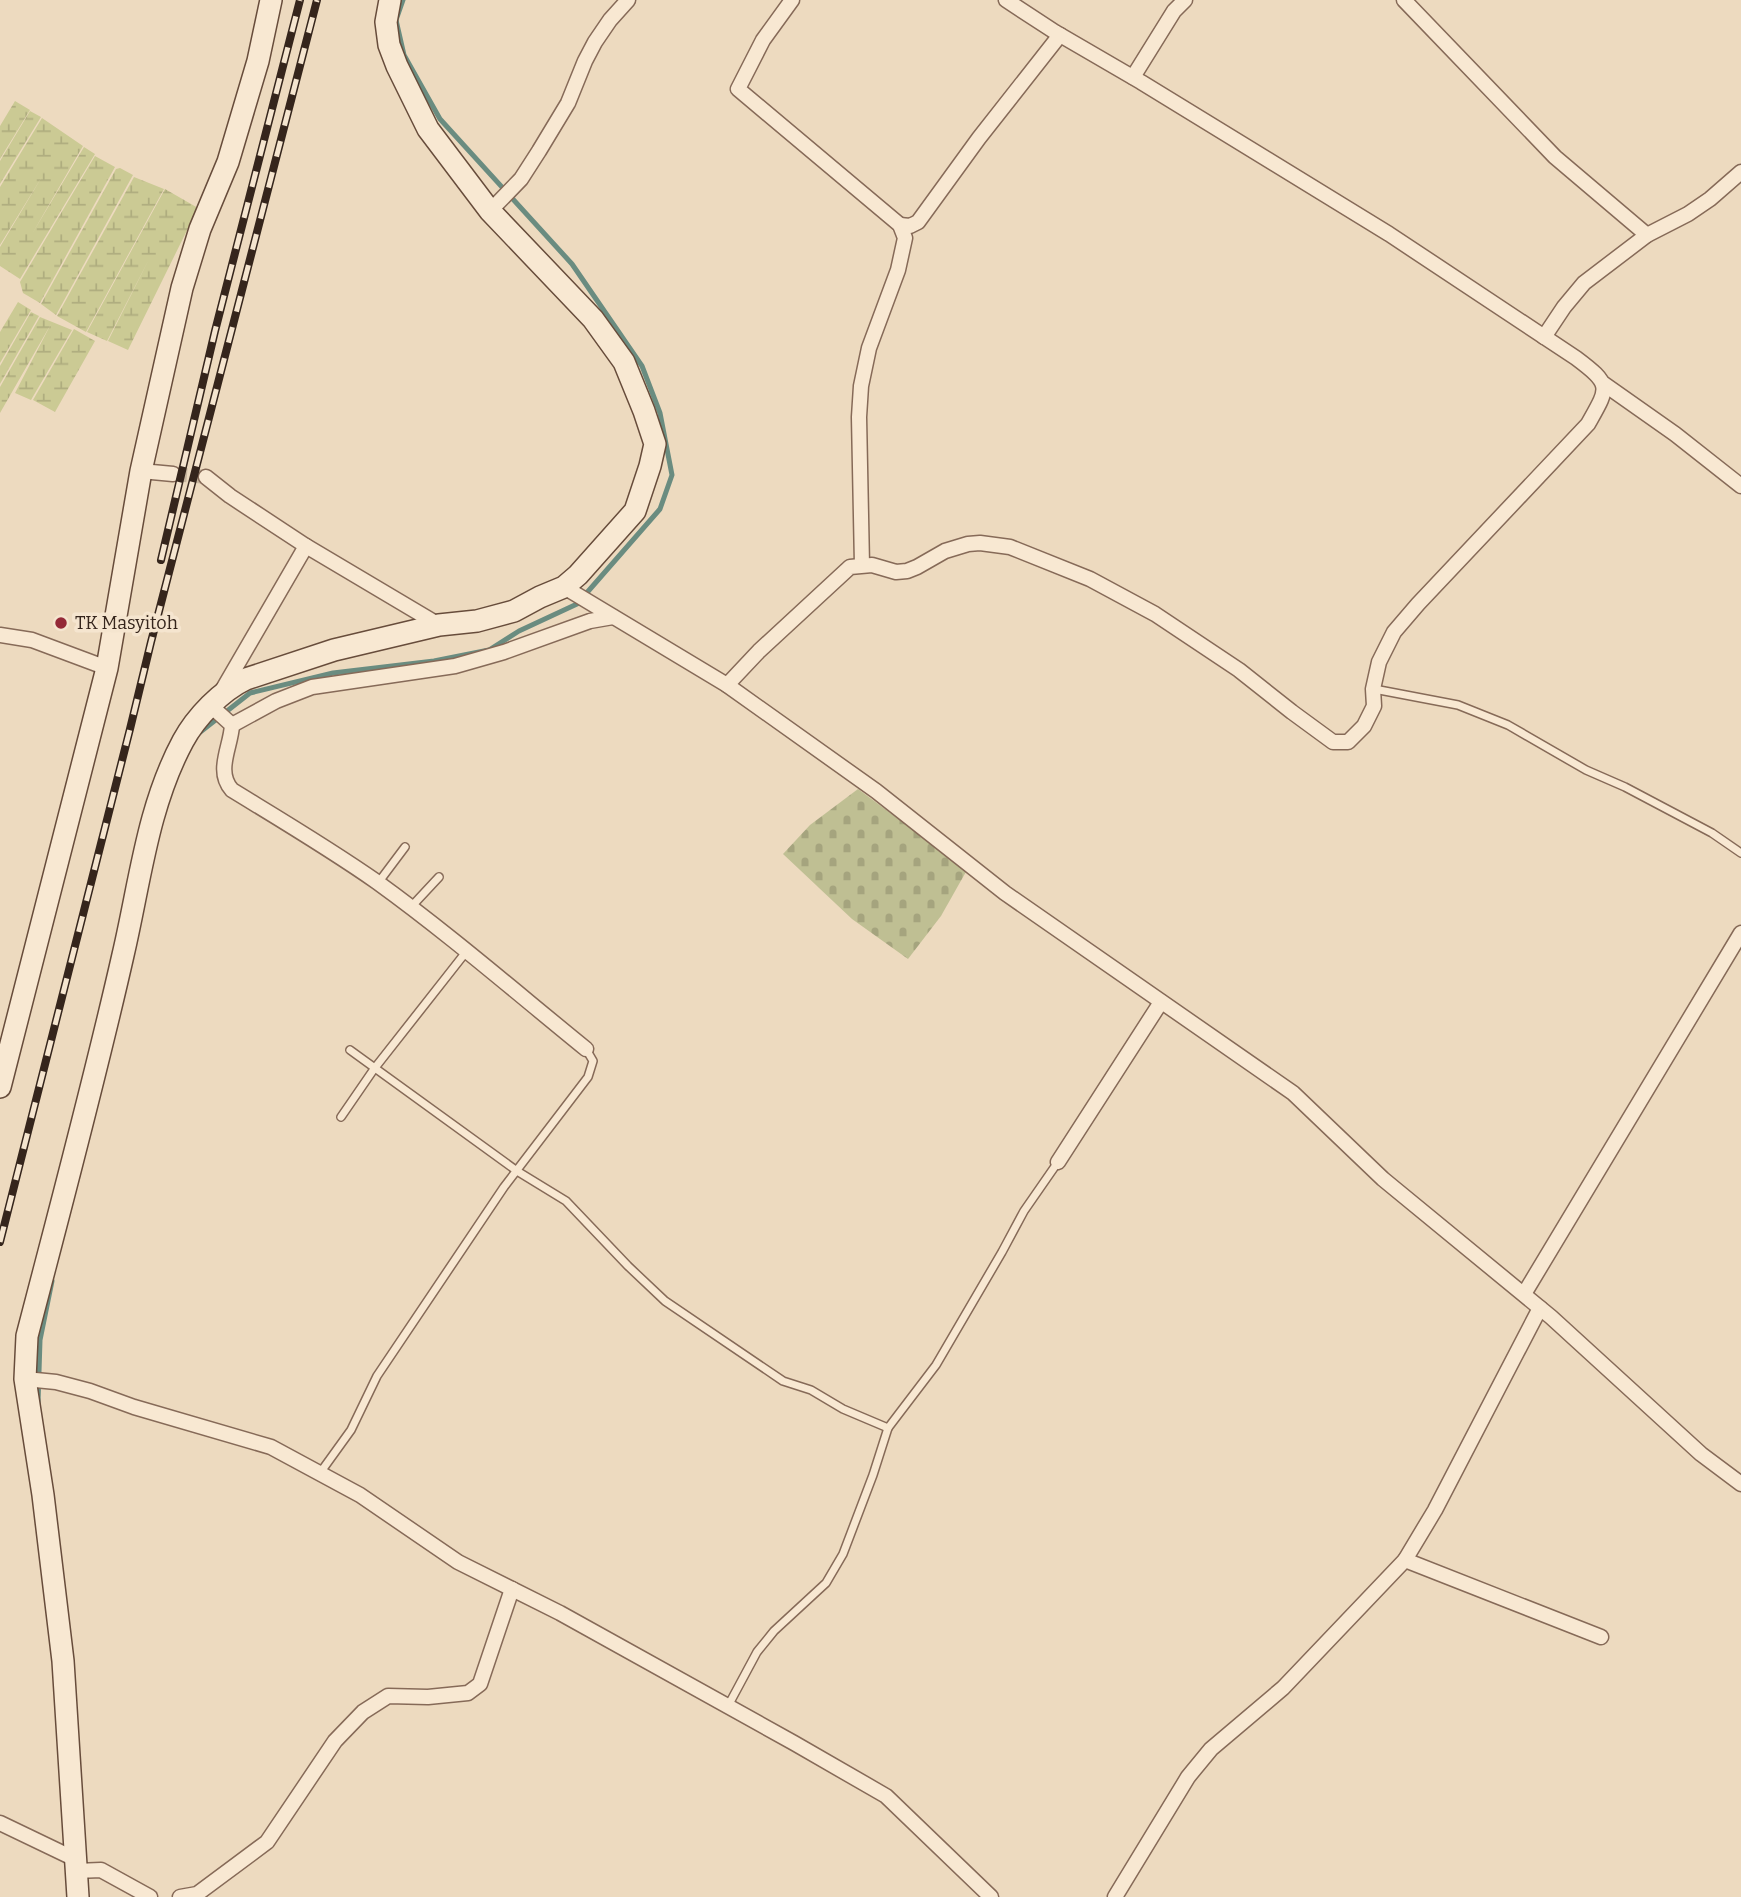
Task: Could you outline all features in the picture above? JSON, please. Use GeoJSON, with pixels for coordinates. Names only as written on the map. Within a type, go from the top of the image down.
{"type":"FeatureCollection","features":[{"type":"Feature","properties":{"kind":"street"},"geometry":{"type":"LineString","coordinates":[[0,1087],[107,668],[141,471],[182,288],[200,229],[228,162],[258,61],[271,0]]}},
{"type":"Feature","properties":{"kind":"street"},"geometry":{"type":"LineString","coordinates":[[390,0],[386,22],[389,45],[428,129],[593,319],[624,362],[644,411],[654,444],[650,466],[635,511],[578,575],[570,591]]}},
{"type":"Feature","properties":{"kind":"street"},"geometry":{"type":"LineString","coordinates":[[495,205],[520,179],[560,118],[595,42],[628,0]]}},
{"type":"Feature","properties":{"kind":"street"},"geometry":{"type":"LineString","coordinates":[[792,0],[764,40],[738,89],[900,225],[905,238],[898,270],[869,348],[861,386],[859,417],[862,565]]}},
{"type":"Feature","properties":{"kind":"street"},"geometry":{"type":"LineString","coordinates":[[1006,0],[1389,234],[1598,374],[1604,384],[1675,434],[1741,486]]}},
{"type":"Feature","properties":{"kind":"street"},"geometry":{"type":"LineString","coordinates":[[1133,77],[1174,11],[1185,0]]}},
{"type":"Feature","properties":{"kind":"street"},"geometry":{"type":"LineString","coordinates":[[1404,0],[1555,157],[1647,235]]}},
{"type":"Feature","properties":{"kind":"street"},"geometry":{"type":"LineString","coordinates":[[900,225],[909,226],[918,222],[979,138],[1060,35]]}},
{"type":"Feature","properties":{"kind":"street"},"geometry":{"type":"LineString","coordinates":[[1544,337],[1584,283],[1647,235],[1710,200],[1741,172]]}},
{"type":"Feature","properties":{"kind":"street"},"geometry":{"type":"LineString","coordinates":[[727,685],[759,651],[850,567],[872,565],[896,572],[907,571],[954,547],[980,543],[1010,547],[1090,579],[1155,614],[1239,670],[1334,742],[1348,743],[1364,726],[1374,706],[1373,689],[1379,662],[1394,632],[1588,424],[1603,398],[1604,384]]}},
{"type":"Feature","properties":{"kind":"street"},"geometry":{"type":"LineString","coordinates":[[141,471],[173,474]]}},
{"type":"Feature","properties":{"kind":"street"},"geometry":{"type":"LineString","coordinates":[[206,477],[224,492],[306,546],[439,625]]}},
{"type":"Feature","properties":{"kind":"street"},"geometry":{"type":"LineString","coordinates":[[215,704],[306,546]]}},
{"type":"Feature","properties":{"kind":"street"},"geometry":{"type":"LineString","coordinates":[[78,1897],[82,1868],[62,1661],[27,1379],[27,1336],[123,954],[144,848],[169,770],[184,739],[233,685],[334,650],[439,625],[477,621],[514,611],[540,597],[570,591],[727,685],[876,791],[1004,892],[1293,1093],[1383,1179],[1524,1294],[1701,1454],[1741,1484]]}},
{"type":"Feature","properties":{"kind":"street"},"geometry":{"type":"LineString","coordinates":[[231,724],[276,701],[313,687],[455,666],[504,652],[607,614]]}},
{"type":"Feature","properties":{"kind":"street"},"geometry":{"type":"LineString","coordinates":[[0,635],[32,640],[107,668]]}},
{"type":"Feature","properties":{"kind":"street"},"geometry":{"type":"LineString","coordinates":[[215,704],[231,724],[231,741],[223,771],[232,790],[378,883],[586,1049]]}},
{"type":"Feature","properties":{"kind":"street"},"geometry":{"type":"LineString","coordinates":[[1524,1294],[1741,933]]}},
{"type":"Feature","properties":{"kind":"street"},"geometry":{"type":"LineString","coordinates":[[1058,1162],[1161,1002]]}},
{"type":"Feature","properties":{"kind":"street"},"geometry":{"type":"LineString","coordinates":[[1115,1897],[1188,1777],[1211,1749],[1283,1688],[1405,1560],[1435,1510],[1540,1308]]}},
{"type":"Feature","properties":{"kind":"street"},"geometry":{"type":"LineString","coordinates":[[27,1379],[56,1382],[90,1391],[134,1407],[271,1447],[359,1495],[458,1562],[560,1613],[886,1796],[991,1897]]}},
{"type":"Feature","properties":{"kind":"street"},"geometry":{"type":"LineString","coordinates":[[1405,1560],[1601,1637]]}},
{"type":"Feature","properties":{"kind":"street"},"geometry":{"type":"LineString","coordinates":[[180,1897],[197,1894],[267,1842],[335,1741],[363,1712],[388,1696],[428,1698],[468,1693],[480,1685],[512,1589]]}},
{"type":"Feature","properties":{"kind":"street"},"geometry":{"type":"LineString","coordinates":[[0,1823],[82,1868],[101,1870],[150,1897]]}},
{"type":"Feature","properties":{"kind":"lane"},"geometry":{"type":"LineString","coordinates":[[1373,689],[1458,705],[1508,725],[1586,770],[1625,787],[1712,833],[1741,853]]}},
{"type":"Feature","properties":{"kind":"lane"},"geometry":{"type":"LineString","coordinates":[[378,883],[405,847]]}},
{"type":"Feature","properties":{"kind":"lane"},"geometry":{"type":"LineString","coordinates":[[411,908],[439,877]]}},
{"type":"Feature","properties":{"kind":"lane"},"geometry":{"type":"LineString","coordinates":[[341,1117],[374,1069],[466,952]]}},
{"type":"Feature","properties":{"kind":"lane"},"geometry":{"type":"LineString","coordinates":[[320,1474],[351,1430],[377,1376],[504,1187],[588,1077],[593,1061],[586,1049]]}},
{"type":"Feature","properties":{"kind":"lane"},"geometry":{"type":"LineString","coordinates":[[350,1050],[517,1171],[566,1201],[665,1301],[782,1381],[811,1390],[842,1409],[888,1428]]}},
{"type":"Feature","properties":{"kind":"lane"},"geometry":{"type":"LineString","coordinates":[[728,1706],[757,1653],[774,1631],[826,1583],[843,1554],[888,1428],[936,1365],[1024,1211],[1058,1162]]}},
{"type":"Feature","properties":{"kind":"green space"},"geometry":{"type":"Polygon","coordinates":[[[15,101],[30,110],[0,159],[0,126],[15,101]]]}},
{"type":"Feature","properties":{"kind":"green space"},"geometry":{"type":"Polygon","coordinates":[[[30,111],[41,117],[0,184],[0,161],[30,111]]]}},
{"type":"Feature","properties":{"kind":"green space"},"geometry":{"type":"Polygon","coordinates":[[[42,118],[83,146],[32,234],[84,147],[95,154],[20,279],[0,266],[0,247],[43,175],[0,245],[0,187],[42,118]]]}},
{"type":"Feature","properties":{"kind":"green space"},"geometry":{"type":"Polygon","coordinates":[[[95,156],[115,167],[40,303],[23,293],[20,282],[95,156]]]}},
{"type":"Feature","properties":{"kind":"green space"},"geometry":{"type":"Polygon","coordinates":[[[120,168],[133,175],[56,315],[41,304],[116,169],[120,168]]]}},
{"type":"Feature","properties":{"kind":"green space"},"geometry":{"type":"Polygon","coordinates":[[[134,177],[164,189],[86,332],[57,316],[134,177]]]}},
{"type":"Feature","properties":{"kind":"green space"},"geometry":{"type":"Polygon","coordinates":[[[165,189],[198,208],[128,350],[108,341],[148,261],[107,341],[87,332],[165,189]]]}},
{"type":"Feature","properties":{"kind":"green space"},"geometry":{"type":"Polygon","coordinates":[[[18,302],[31,310],[0,363],[0,332],[18,302]]]}},
{"type":"Feature","properties":{"kind":"green space"},"geometry":{"type":"Polygon","coordinates":[[[31,312],[39,316],[0,384],[0,366],[31,312]]]}},
{"type":"Feature","properties":{"kind":"green space"},"geometry":{"type":"Polygon","coordinates":[[[40,317],[72,330],[31,400],[15,393],[51,324],[0,413],[0,387],[40,317]]]}},
{"type":"Feature","properties":{"kind":"green space"},"geometry":{"type":"Polygon","coordinates":[[[74,329],[95,341],[55,412],[33,400],[74,329]]]}},
{"type":"Feature","properties":{"kind":"green space"},"geometry":{"type":"Polygon","coordinates":[[[858,789],[967,870],[941,916],[908,959],[852,919],[783,854],[810,825],[858,789]]]}},
{"type":"Feature","properties":{"kind":"waterway"},"geometry":{"type":"LineString","coordinates":[[199,733],[250,693],[333,673],[434,661],[489,650],[519,631],[577,604],[660,509],[672,475],[660,413],[642,366],[572,264],[440,119],[404,55],[396,20],[403,0]]}},
{"type":"Feature","properties":{"kind":"waterway"},"geometry":{"type":"LineString","coordinates":[[38,1403],[40,1340],[52,1281]]}},
{"type":"Feature","properties":{"kind":"tunnel"},"geometry":{"type":"LineString","coordinates":[[173,474],[206,477]]}},
{"type":"Feature","properties":{"kind":"railway"},"geometry":{"type":"LineString","coordinates":[[161,560],[215,331],[300,0]]}},
{"type":"Feature","properties":{"kind":"railway"},"geometry":{"type":"LineString","coordinates":[[0,1242],[317,0]]}},
{"type":"Feature","properties":{"kind":"place","name":"TK Masyitoh"},"geometry":{"type":"Point","coordinates":[61,623]}}]}
